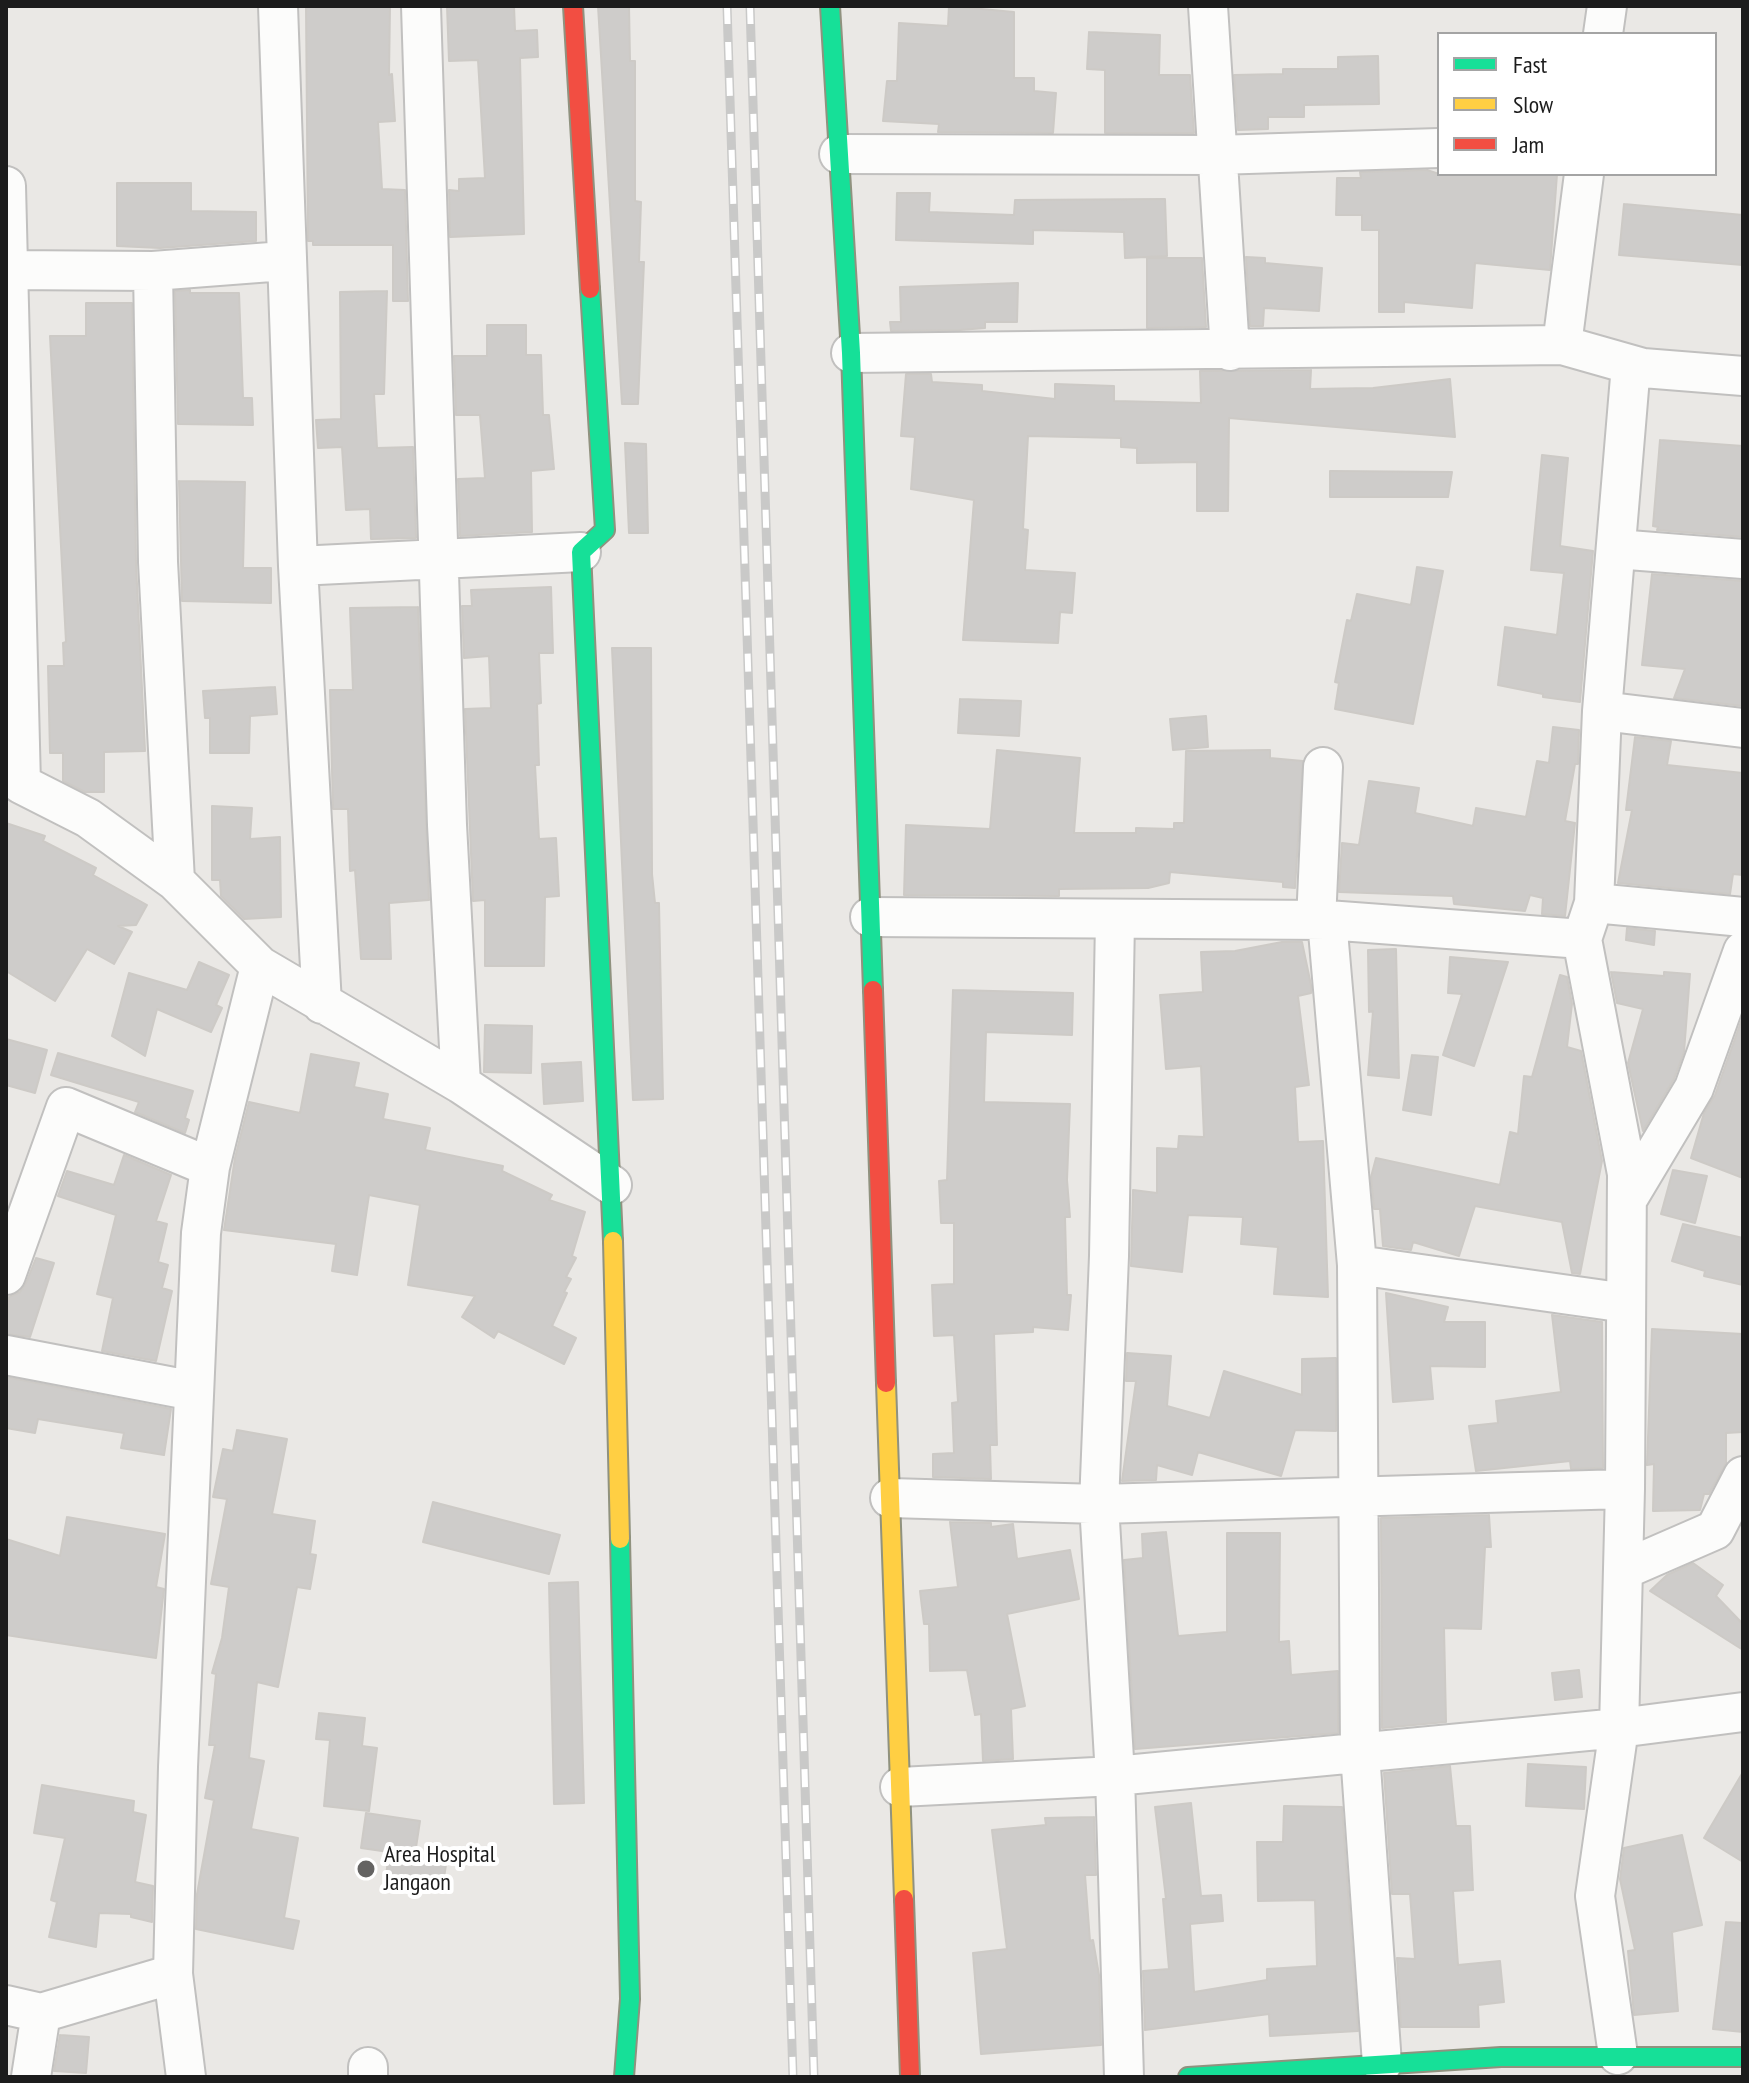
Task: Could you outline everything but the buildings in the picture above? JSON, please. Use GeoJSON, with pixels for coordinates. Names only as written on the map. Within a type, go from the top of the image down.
{"type":"FeatureCollection","features":[{"type":"Feature","properties":{"kind":"street"},"geometry":{"type":"LineString","coordinates":[[278,6],[284,261],[322,1004]]}},
{"type":"Feature","properties":{"kind":"street"},"geometry":{"type":"LineString","coordinates":[[421,6],[441,560],[447,825],[461,1084]]}},
{"type":"Feature","properties":{"kind":"street"},"geometry":{"type":"LineString","coordinates":[[298,566],[581,552],[605,530],[573,6]]}},
{"type":"Feature","properties":{"kind":"street"},"geometry":{"type":"LineString","coordinates":[[830,6],[851,353],[910,2077]]}},
{"type":"Feature","properties":{"kind":"street"},"geometry":{"type":"LineString","coordinates":[[1208,6],[1230,351]]}},
{"type":"Feature","properties":{"kind":"street"},"geometry":{"type":"LineString","coordinates":[[1603,32],[1607,6]]}},
{"type":"Feature","properties":{"kind":"street"},"geometry":{"type":"LineString","coordinates":[[839,154],[1216,155],[1437,148]]}},
{"type":"Feature","properties":{"kind":"street"},"geometry":{"type":"LineString","coordinates":[[1562,345],[1584,176]]}},
{"type":"Feature","properties":{"kind":"street"},"geometry":{"type":"LineString","coordinates":[[6,186],[13,781],[88,818],[175,881],[260,966],[461,1084],[612,1185]]}},
{"type":"Feature","properties":{"kind":"street"},"geometry":{"type":"LineString","coordinates":[[7,270],[153,271],[284,261]]}},
{"type":"Feature","properties":{"kind":"street"},"geometry":{"type":"LineString","coordinates":[[153,271],[158,562],[175,881]]}},
{"type":"Feature","properties":{"kind":"street"},"geometry":{"type":"LineString","coordinates":[[851,353],[1562,345],[1631,365],[1743,376]]}},
{"type":"Feature","properties":{"kind":"street"},"geometry":{"type":"LineString","coordinates":[[1618,2055],[1595,1896],[1619,1728],[1625,1489],[1627,1174],[1582,939],[1594,903],[1602,711],[1631,365]]}},
{"type":"Feature","properties":{"kind":"street"},"geometry":{"type":"LineString","coordinates":[[1616,549],[1743,559]]}},
{"type":"Feature","properties":{"kind":"street"},"geometry":{"type":"LineString","coordinates":[[581,552],[612,1185],[630,1999],[624,2077]]}},
{"type":"Feature","properties":{"kind":"street"},"geometry":{"type":"LineString","coordinates":[[1602,711],[1743,728]]}},
{"type":"Feature","properties":{"kind":"street"},"geometry":{"type":"LineString","coordinates":[[1323,767],[1321,920],[1357,1265],[1356,1497],[1360,1753],[1382,2064]]}},
{"type":"Feature","properties":{"kind":"street"},"geometry":{"type":"LineString","coordinates":[[1594,903],[1743,917]]}},
{"type":"Feature","properties":{"kind":"street"},"geometry":{"type":"LineString","coordinates":[[870,917],[1321,920],[1582,939]]}},
{"type":"Feature","properties":{"kind":"street"},"geometry":{"type":"LineString","coordinates":[[1115,920],[1109,1256],[1099,1504],[1115,1776],[1124,2077]]}},
{"type":"Feature","properties":{"kind":"street"},"geometry":{"type":"LineString","coordinates":[[1627,1200],[1694,1088],[1743,951]]}},
{"type":"Feature","properties":{"kind":"street"},"geometry":{"type":"LineString","coordinates":[[186,2077],[173,1974],[201,1233],[210,1167],[260,966]]}},
{"type":"Feature","properties":{"kind":"street"},"geometry":{"type":"LineString","coordinates":[[6,1275],[66,1107],[210,1167]]}},
{"type":"Feature","properties":{"kind":"street"},"geometry":{"type":"LineString","coordinates":[[1357,1265],[1626,1303]]}},
{"type":"Feature","properties":{"kind":"street"},"geometry":{"type":"LineString","coordinates":[[6,1355],[194,1391]]}},
{"type":"Feature","properties":{"kind":"street"},"geometry":{"type":"LineString","coordinates":[[1623,1570],[1715,1530],[1743,1476]]}},
{"type":"Feature","properties":{"kind":"street"},"geometry":{"type":"LineString","coordinates":[[890,1498],[1099,1504],[1625,1489]]}},
{"type":"Feature","properties":{"kind":"street"},"geometry":{"type":"LineString","coordinates":[[900,1787],[1115,1776],[1619,1728],[1743,1712]]}},
{"type":"Feature","properties":{"kind":"street"},"geometry":{"type":"LineString","coordinates":[[31,2077],[24,2009],[173,1974]]}},
{"type":"Feature","properties":{"kind":"street"},"geometry":{"type":"LineString","coordinates":[[1188,2077],[1278,2074],[1382,2064],[1618,2055],[1743,2057]]}},
{"type":"Feature","properties":{"kind":"railway"},"geometry":{"type":"LineString","coordinates":[[727,6],[793,2077]]}},
{"type":"Feature","properties":{"kind":"railway"},"geometry":{"type":"LineString","coordinates":[[750,6],[814,2077]]}},
{"type":"Feature","properties":{"kind":"traffic: fast"},"geometry":{"type":"LineString","coordinates":[[830,6],[851,353],[873,990]]}},
{"type":"Feature","properties":{"kind":"traffic: fast"},"geometry":{"type":"LineString","coordinates":[[590,289],[605,530],[581,552],[613,1241]]}},
{"type":"Feature","properties":{"kind":"traffic: fast"},"geometry":{"type":"LineString","coordinates":[[620,1539],[630,1999],[624,2077]]}},
{"type":"Feature","properties":{"kind":"traffic: fast"},"geometry":{"type":"LineString","coordinates":[[1188,2077],[1501,2057],[1743,2057]]}},
{"type":"Feature","properties":{"kind":"traffic: slow"},"geometry":{"type":"LineString","coordinates":[[613,1241],[620,1539]]}},
{"type":"Feature","properties":{"kind":"traffic: slow"},"geometry":{"type":"LineString","coordinates":[[886,1383],[904,1899]]}},
{"type":"Feature","properties":{"kind":"traffic: jam"},"geometry":{"type":"LineString","coordinates":[[573,6],[590,289]]}},
{"type":"Feature","properties":{"kind":"traffic: jam"},"geometry":{"type":"LineString","coordinates":[[873,990],[886,1383]]}},
{"type":"Feature","properties":{"kind":"traffic: jam"},"geometry":{"type":"LineString","coordinates":[[904,1899],[910,2077]]}},
{"type":"Feature","properties":{"kind":"place","name":"Area Hospital Jangaon"},"geometry":{"type":"Point","coordinates":[366,1869]}}]}
